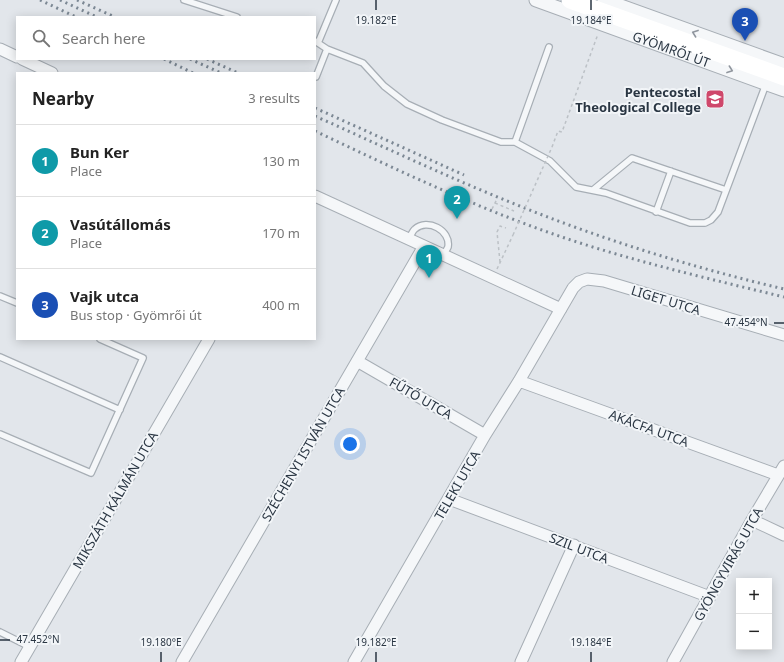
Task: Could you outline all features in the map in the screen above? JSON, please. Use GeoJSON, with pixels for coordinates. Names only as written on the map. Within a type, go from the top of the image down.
{"type":"FeatureCollection","features":[{"type":"Feature","properties":{"kind":"main road"},"geometry":{"type":"LineString","coordinates":[[570,0],[784,78]]}},
{"type":"Feature","properties":{"kind":"street","name":"GYÖMRŐI ÚT"},"geometry":{"type":"LineString","coordinates":[[536,0],[784,90]]}},
{"type":"Feature","properties":{"kind":"street","name":"GYÖMRŐI ÚT"},"geometry":{"type":"LineString","coordinates":[[604,0],[784,65]]}},
{"type":"Feature","properties":{"kind":"street"},"geometry":{"type":"LineString","coordinates":[[0,49],[16,56]]}},
{"type":"Feature","properties":{"kind":"street"},"geometry":{"type":"LineString","coordinates":[[24,60],[50,72]]}},
{"type":"Feature","properties":{"kind":"street"},"geometry":{"type":"LineString","coordinates":[[316,196],[561,309]]}},
{"type":"Feature","properties":{"kind":"street","name":"SZÉCHENYI ISTVÁN UTCA"},"geometry":{"type":"LineString","coordinates":[[182,662],[424,246]]}},
{"type":"Feature","properties":{"kind":"street","name":"LIGET UTCA"},"geometry":{"type":"LineString","coordinates":[[561,309],[576,285],[587,279],[596,280],[784,335]]}},
{"type":"Feature","properties":{"kind":"street","name":"TELEKI UTCA"},"geometry":{"type":"LineString","coordinates":[[354,662],[485,435],[519,381],[561,309]]}},
{"type":"Feature","properties":{"kind":"street","name":"MIKSZÁTH KÁLMÁN UTCA"},"geometry":{"type":"LineString","coordinates":[[21,662],[208,340]]}},
{"type":"Feature","properties":{"kind":"street","name":"FŰTŐ UTCA"},"geometry":{"type":"LineString","coordinates":[[357,361],[485,435]]}},
{"type":"Feature","properties":{"kind":"street","name":"AKÁCFA UTCA"},"geometry":{"type":"LineString","coordinates":[[519,381],[781,471]]}},
{"type":"Feature","properties":{"kind":"street","name":"GYÖNGYVIRÁG UTCA"},"geometry":{"type":"LineString","coordinates":[[673,662],[781,471]]}},
{"type":"Feature","properties":{"kind":"street","name":"SZIL UTCA"},"geometry":{"type":"LineString","coordinates":[[449,499],[710,597]]}},
{"type":"Feature","properties":{"kind":"street"},"geometry":{"type":"LineString","coordinates":[[752,520],[784,534]]}},
{"type":"Feature","properties":{"kind":"street"},"geometry":{"type":"LineString","coordinates":[[521,662],[574,545]]}},
{"type":"Feature","properties":{"kind":"lane"},"geometry":{"type":"LineString","coordinates":[[184,0],[234,16]]}},
{"type":"Feature","properties":{"kind":"lane"},"geometry":{"type":"LineString","coordinates":[[336,0],[317,42],[327,49],[363,63],[384,86],[407,104],[442,120],[501,142],[515,142],[550,161],[576,187],[614,196],[690,224],[705,223],[711,220],[718,212],[766,84]]}},
{"type":"Feature","properties":{"kind":"lane"},"geometry":{"type":"LineString","coordinates":[[515,142],[549,47]]}},
{"type":"Feature","properties":{"kind":"lane"},"geometry":{"type":"LineString","coordinates":[[316,75],[327,49]]}},
{"type":"Feature","properties":{"kind":"lane"},"geometry":{"type":"LineString","coordinates":[[593,190],[632,158],[726,190]]}},
{"type":"Feature","properties":{"kind":"lane"},"geometry":{"type":"LineString","coordinates":[[656,212],[671,171]]}},
{"type":"Feature","properties":{"kind":"lane"},"geometry":{"type":"LineString","coordinates":[[409,240],[414,229],[422,225],[431,225],[441,230],[446,237],[448,246],[443,255]]}},
{"type":"Feature","properties":{"kind":"lane"},"geometry":{"type":"LineString","coordinates":[[0,296],[16,303]]}},
{"type":"Feature","properties":{"kind":"lane"},"geometry":{"type":"LineString","coordinates":[[0,434],[91,473],[143,358],[102,340]]}},
{"type":"Feature","properties":{"kind":"lane"},"geometry":{"type":"LineString","coordinates":[[0,357],[120,410]]}},
{"type":"Feature","properties":{"kind":"lane"},"geometry":{"type":"LineString","coordinates":[[0,632],[30,647]]}},
{"type":"Feature","properties":{"kind":"path"},"geometry":{"type":"LineString","coordinates":[[493,278],[558,131],[562,132],[601,24]]}},
{"type":"Feature","properties":{"kind":"path"},"geometry":{"type":"LineString","coordinates":[[492,209],[497,199]]}},
{"type":"Feature","properties":{"kind":"path"},"geometry":{"type":"LineString","coordinates":[[495,202],[514,211]]}},
{"type":"Feature","properties":{"kind":"path"},"geometry":{"type":"LineString","coordinates":[[500,264],[497,232],[500,226],[506,228]]}},
{"type":"Feature","properties":{"kind":"railway"},"geometry":{"type":"LineString","coordinates":[[40,0],[74,16]]}},
{"type":"Feature","properties":{"kind":"railway"},"geometry":{"type":"LineString","coordinates":[[60,0],[95,16]]}},
{"type":"Feature","properties":{"kind":"railway"},"geometry":{"type":"LineString","coordinates":[[77,0],[113,16]]}},
{"type":"Feature","properties":{"kind":"railway"},"geometry":{"type":"LineString","coordinates":[[166,60],[191,72]]}},
{"type":"Feature","properties":{"kind":"railway"},"geometry":{"type":"LineString","coordinates":[[192,60],[219,72]]}},
{"type":"Feature","properties":{"kind":"railway"},"geometry":{"type":"LineString","coordinates":[[209,60],[236,72]]}},
{"type":"Feature","properties":{"kind":"railway"},"geometry":{"type":"LineString","coordinates":[[316,108],[464,175]]}},
{"type":"Feature","properties":{"kind":"railway"},"geometry":{"type":"LineString","coordinates":[[316,116],[418,163],[522,207],[586,231],[684,263],[784,289]]}},
{"type":"Feature","properties":{"kind":"railway"},"geometry":{"type":"LineString","coordinates":[[316,131],[454,195],[539,229],[630,258],[784,297]]}},
{"type":"Feature","properties":{"kind":"place","name":"Vajk utca"},"geometry":{"type":"Point","coordinates":[745,41]}},
{"type":"Feature","properties":{"kind":"place","name":"Pentecostal Theological College"},"geometry":{"type":"Point","coordinates":[715,99]}},
{"type":"Feature","properties":{"kind":"place","name":"Vasútállomás"},"geometry":{"type":"Point","coordinates":[457,219]}},
{"type":"Feature","properties":{"kind":"place","name":"Bun Ker"},"geometry":{"type":"Point","coordinates":[429,278]}}]}
